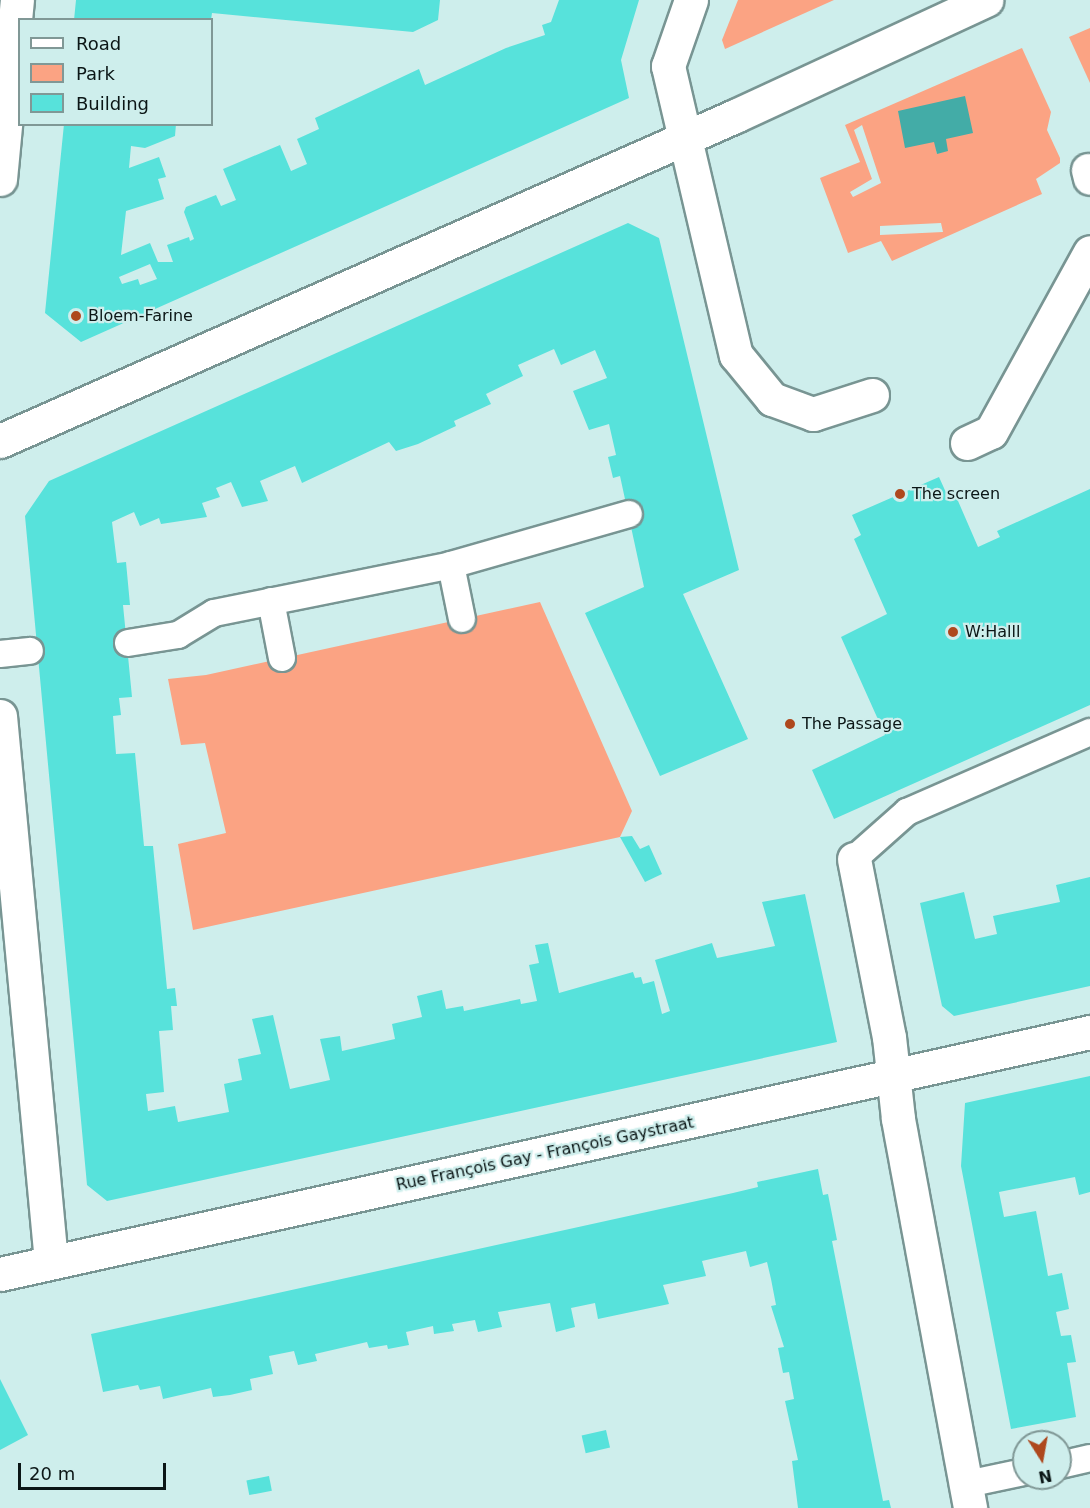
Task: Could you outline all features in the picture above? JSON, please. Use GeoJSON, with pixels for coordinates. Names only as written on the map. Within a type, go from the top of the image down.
{"type":"FeatureCollection","features":[{"type":"Feature","properties":{"kind":"street"},"geometry":{"type":"LineString","coordinates":[[0,179],[17,0]]}},
{"type":"Feature","properties":{"kind":"street"},"geometry":{"type":"LineString","coordinates":[[691,0],[668,66],[687,137],[736,355],[772,399],[813,414],[872,395]]}},
{"type":"Feature","properties":{"kind":"street"},"geometry":{"type":"LineString","coordinates":[[0,441],[687,137],[986,0]]}},
{"type":"Feature","properties":{"kind":"street"},"geometry":{"type":"LineString","coordinates":[[967,443],[991,432],[1090,252]]}},
{"type":"Feature","properties":{"kind":"street"},"geometry":{"type":"LineString","coordinates":[[0,716],[51,1262]]}},
{"type":"Feature","properties":{"kind":"street"},"geometry":{"type":"LineString","coordinates":[[854,859],[895,1076],[898,1119],[968,1496]]}},
{"type":"Feature","properties":{"kind":"street","name":"Rue François Gay - François Gaystraat"},"geometry":{"type":"LineString","coordinates":[[0,1274],[1090,1032]]}},
{"type":"Feature","properties":{"kind":"lane"},"geometry":{"type":"LineString","coordinates":[[128,643],[178,635],[214,613],[451,565],[629,513]]}},
{"type":"Feature","properties":{"kind":"lane"},"geometry":{"type":"LineString","coordinates":[[451,565],[462,619]]}},
{"type":"Feature","properties":{"kind":"lane"},"geometry":{"type":"LineString","coordinates":[[271,601],[282,658]]}},
{"type":"Feature","properties":{"kind":"lane"},"geometry":{"type":"LineString","coordinates":[[0,654],[30,651]]}},
{"type":"Feature","properties":{"kind":"lane"},"geometry":{"type":"LineString","coordinates":[[854,859],[907,812],[1090,732]]}},
{"type":"Feature","properties":{"kind":"lane"},"geometry":{"type":"LineString","coordinates":[[1072,1462],[1090,1458]]}},
{"type":"Feature","properties":{"kind":"lane"},"geometry":{"type":"LineString","coordinates":[[968,1496],[1012,1477]]}},
{"type":"Feature","properties":{"kind":"green space"},"geometry":{"type":"Polygon","coordinates":[[[738,0],[834,0],[725,49],[722,40],[738,0]]]}},
{"type":"Feature","properties":{"kind":"green space"},"geometry":{"type":"Polygon","coordinates":[[[1090,28],[1090,83],[1069,37],[1090,28]]]}},
{"type":"Feature","properties":{"kind":"green space"},"geometry":{"type":"Polygon","coordinates":[[[1022,48],[1051,112],[1047,130],[1060,158],[1060,163],[1036,179],[1042,194],[892,261],[881,241],[848,253],[820,178],[860,162],[845,125],[1022,48]],[[965,96],[935,142],[937,154],[945,139],[965,96]],[[862,125],[854,130],[872,179],[850,192],[853,197],[881,183],[862,125]],[[941,223],[880,226],[880,235],[943,232],[941,223]]]}},
{"type":"Feature","properties":{"kind":"green space"},"geometry":{"type":"Polygon","coordinates":[[[540,602],[632,811],[620,837],[193,930],[178,844],[226,833],[205,743],[181,745],[168,679],[206,675],[540,602]]]}},
{"type":"Feature","properties":{"kind":"water"},"geometry":{"type":"Polygon","coordinates":[[[965,96],[973,133],[946,139],[948,151],[937,154],[934,142],[905,148],[898,111],[965,96]]]}},
{"type":"Feature","properties":{"kind":"building"},"geometry":{"type":"Polygon","coordinates":[[[76,0],[440,0],[438,20],[413,32],[212,13],[211,18],[74,18],[76,0]]]}},
{"type":"Feature","properties":{"kind":"building"},"geometry":{"type":"Polygon","coordinates":[[[559,0],[639,0],[621,60],[629,98],[81,342],[45,313],[64,126],[176,126],[175,136],[145,148],[131,146],[129,168],[159,157],[166,177],[158,179],[164,199],[126,211],[121,255],[150,243],[158,262],[173,262],[167,245],[189,237],[190,241],[194,239],[184,212],[186,207],[216,195],[221,206],[236,200],[223,169],[280,145],[291,171],[307,164],[297,139],[319,129],[315,118],[419,69],[425,85],[506,48],[545,35],[542,25],[551,22],[559,0]],[[150,264],[119,277],[122,284],[138,279],[140,285],[157,279],[150,264]]]}},
{"type":"Feature","properties":{"kind":"building"},"geometry":{"type":"Polygon","coordinates":[[[628,223],[659,238],[739,570],[683,594],[748,739],[660,776],[585,613],[644,587],[620,476],[613,478],[608,457],[616,455],[609,424],[589,430],[573,391],[607,378],[595,350],[561,365],[554,349],[518,365],[523,376],[486,394],[491,404],[454,421],[456,426],[418,444],[396,451],[389,442],[302,483],[295,466],[260,481],[268,501],[242,507],[231,482],[216,488],[220,497],[202,503],[207,517],[161,524],[159,518],[140,526],[134,512],[112,522],[117,563],[126,562],[130,605],[123,605],[132,697],[119,698],[121,715],[113,716],[116,754],[135,753],[144,846],[153,846],[167,989],[175,988],[177,1006],[171,1006],[173,1030],[159,1031],[164,1092],[146,1094],[148,1111],[175,1106],[178,1122],[229,1112],[224,1084],[242,1080],[238,1059],[261,1054],[252,1019],[273,1015],[290,1089],[330,1080],[320,1039],[340,1036],[342,1051],[395,1039],[392,1024],[422,1017],[417,996],[442,990],[446,1009],[463,1006],[464,1011],[520,999],[521,1004],[537,1001],[529,965],[539,963],[535,945],[548,943],[559,993],[633,972],[635,978],[641,977],[643,984],[654,981],[662,1014],[670,1011],[655,960],[712,943],[717,958],[775,946],[762,902],[805,894],[837,1042],[107,1201],[87,1185],[25,516],[49,481],[628,223]]]}},
{"type":"Feature","properties":{"kind":"building"},"geometry":{"type":"Polygon","coordinates":[[[939,477],[948,497],[955,494],[978,547],[1000,537],[997,531],[1090,489],[1090,705],[834,819],[812,770],[885,735],[841,637],[887,614],[854,539],[861,535],[852,515],[939,477]]]}},
{"type":"Feature","properties":{"kind":"building"},"geometry":{"type":"Polygon","coordinates":[[[632,836],[640,849],[649,845],[662,874],[645,882],[620,837],[632,836]]]}},
{"type":"Feature","properties":{"kind":"building"},"geometry":{"type":"Polygon","coordinates":[[[1090,877],[1090,986],[954,1016],[942,1006],[920,903],[964,892],[975,939],[997,934],[993,916],[1060,902],[1056,885],[1090,877]]]}},
{"type":"Feature","properties":{"kind":"building"},"geometry":{"type":"Polygon","coordinates":[[[1090,1076],[1090,1192],[1079,1195],[1075,1177],[999,1192],[1004,1217],[1036,1211],[1048,1276],[1062,1273],[1069,1309],[1056,1312],[1061,1336],[1071,1335],[1076,1362],[1067,1363],[1076,1417],[1011,1429],[961,1166],[965,1103],[1090,1076]]]}},
{"type":"Feature","properties":{"kind":"building"},"geometry":{"type":"Polygon","coordinates":[[[818,1169],[823,1195],[828,1194],[837,1240],[832,1241],[883,1501],[889,1500],[891,1508],[798,1508],[792,1461],[798,1460],[785,1401],[794,1399],[789,1372],[783,1373],[778,1348],[784,1347],[771,1306],[776,1305],[771,1279],[767,1262],[750,1267],[746,1251],[702,1261],[706,1276],[663,1285],[669,1304],[598,1319],[595,1303],[571,1308],[575,1327],[556,1332],[550,1303],[498,1312],[502,1327],[478,1332],[475,1320],[452,1324],[454,1331],[434,1334],[433,1326],[406,1332],[409,1345],[388,1349],[387,1345],[369,1348],[367,1342],[315,1354],[317,1361],[298,1365],[294,1351],[269,1356],[273,1374],[250,1379],[252,1390],[230,1395],[213,1397],[211,1388],[163,1399],[160,1386],[140,1390],[138,1385],[103,1392],[91,1334],[733,1193],[758,1187],[757,1182],[818,1169]]]}},
{"type":"Feature","properties":{"kind":"building"},"geometry":{"type":"Polygon","coordinates":[[[0,1379],[28,1435],[0,1450],[0,1379]]]}},
{"type":"Feature","properties":{"kind":"building"},"geometry":{"type":"Polygon","coordinates":[[[606,1430],[610,1448],[586,1453],[582,1436],[606,1430]]]}},
{"type":"Feature","properties":{"kind":"building"},"geometry":{"type":"Polygon","coordinates":[[[269,1476],[272,1491],[249,1495],[246,1480],[269,1476]]]}},
{"type":"Feature","properties":{"kind":"place","name":"Bloem-Farine"},"geometry":{"type":"Point","coordinates":[76,316]}},
{"type":"Feature","properties":{"kind":"place","name":"The screen"},"geometry":{"type":"Point","coordinates":[900,494]}},
{"type":"Feature","properties":{"kind":"place","name":"W:Halll"},"geometry":{"type":"Point","coordinates":[953,632]}},
{"type":"Feature","properties":{"kind":"place","name":"The Passage"},"geometry":{"type":"Point","coordinates":[790,724]}}]}
